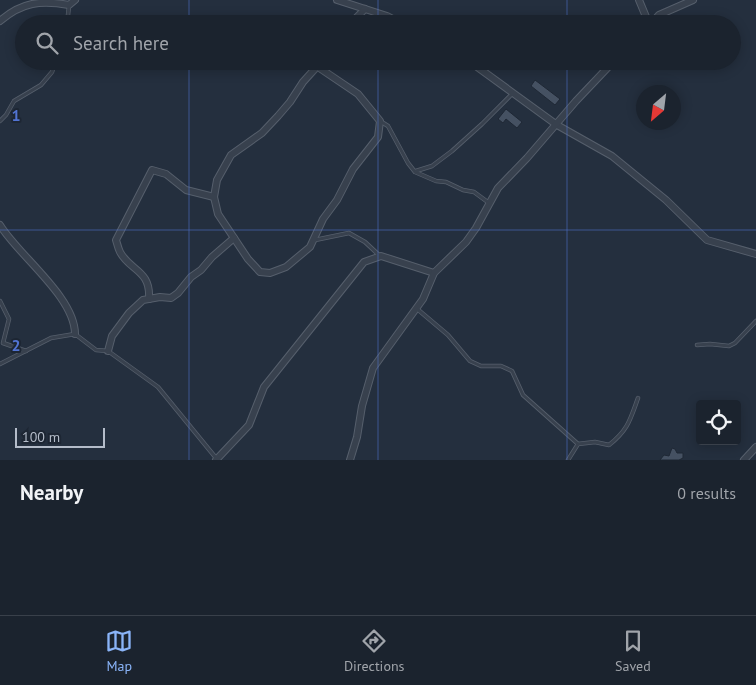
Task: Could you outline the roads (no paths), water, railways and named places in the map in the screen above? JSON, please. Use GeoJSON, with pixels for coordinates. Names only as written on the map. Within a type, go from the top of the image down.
{"type":"FeatureCollection","features":[{"type":"Feature","properties":{"kind":"street"},"geometry":{"type":"LineString","coordinates":[[0,21],[13,10],[28,4],[50,0],[69,5],[75,0]]}},
{"type":"Feature","properties":{"kind":"street"},"geometry":{"type":"LineString","coordinates":[[337,0],[384,15]]}},
{"type":"Feature","properties":{"kind":"street"},"geometry":{"type":"LineString","coordinates":[[639,0],[646,15]]}},
{"type":"Feature","properties":{"kind":"street"},"geometry":{"type":"LineString","coordinates":[[661,15],[693,0]]}},
{"type":"Feature","properties":{"kind":"street"},"geometry":{"type":"LineString","coordinates":[[360,15],[366,9]]}},
{"type":"Feature","properties":{"kind":"street"},"geometry":{"type":"LineString","coordinates":[[314,70],[303,82],[290,102],[262,133],[231,156],[217,180],[214,197],[218,214],[248,259],[260,272],[270,273],[286,267],[310,247],[323,219],[337,200],[353,169],[378,136],[380,121],[358,94],[328,70]]}},
{"type":"Feature","properties":{"kind":"street"},"geometry":{"type":"LineString","coordinates":[[482,70],[557,125],[612,156],[666,200],[708,240],[756,254]]}},
{"type":"Feature","properties":{"kind":"street"},"geometry":{"type":"LineString","coordinates":[[350,460],[373,368],[423,298],[434,273],[466,242],[498,188],[605,70]]}},
{"type":"Feature","properties":{"kind":"street"},"geometry":{"type":"LineString","coordinates":[[149,299],[150,289],[143,276],[120,253],[116,240],[152,170],[166,174],[186,190],[214,197]]}},
{"type":"Feature","properties":{"kind":"street"},"geometry":{"type":"LineString","coordinates":[[0,225],[34,266],[45,275],[61,298],[76,327],[75,334]]}},
{"type":"Feature","properties":{"kind":"street"},"geometry":{"type":"LineString","coordinates":[[108,351],[112,336],[143,300],[160,297],[171,298],[234,238]]}},
{"type":"Feature","properties":{"kind":"street"},"geometry":{"type":"LineString","coordinates":[[217,460],[249,425],[264,387],[364,262],[380,256],[434,273]]}},
{"type":"Feature","properties":{"kind":"street"},"geometry":{"type":"LineString","coordinates":[[744,460],[756,446]]}},
{"type":"Feature","properties":{"kind":"lane"},"geometry":{"type":"LineString","coordinates":[[68,15],[69,5]]}},
{"type":"Feature","properties":{"kind":"lane"},"geometry":{"type":"LineString","coordinates":[[0,121],[14,101],[41,85],[53,70]]}},
{"type":"Feature","properties":{"kind":"lane"},"geometry":{"type":"LineString","coordinates":[[415,172],[432,166],[445,156],[482,124],[513,92]]}},
{"type":"Feature","properties":{"kind":"lane"},"geometry":{"type":"LineString","coordinates":[[380,121],[388,126],[415,172],[436,181],[446,182],[474,192],[490,204]]}},
{"type":"Feature","properties":{"kind":"lane"},"geometry":{"type":"LineString","coordinates":[[313,240],[349,233],[365,242],[380,256]]}},
{"type":"Feature","properties":{"kind":"lane"},"geometry":{"type":"LineString","coordinates":[[0,301],[8,319],[3,343],[26,352]]}},
{"type":"Feature","properties":{"kind":"lane"},"geometry":{"type":"LineString","coordinates":[[415,308],[448,335],[470,361],[481,366],[501,366],[512,371],[523,395],[578,444],[595,442],[609,445],[621,436],[630,422],[638,398]]}},
{"type":"Feature","properties":{"kind":"lane"},"geometry":{"type":"LineString","coordinates":[[697,345],[729,346],[735,343],[756,321]]}},
{"type":"Feature","properties":{"kind":"lane"},"geometry":{"type":"LineString","coordinates":[[0,364],[51,338],[75,334],[96,350],[108,351],[158,387],[217,460]]}},
{"type":"Feature","properties":{"kind":"lane"},"geometry":{"type":"LineString","coordinates":[[568,460],[578,444]]}}]}
